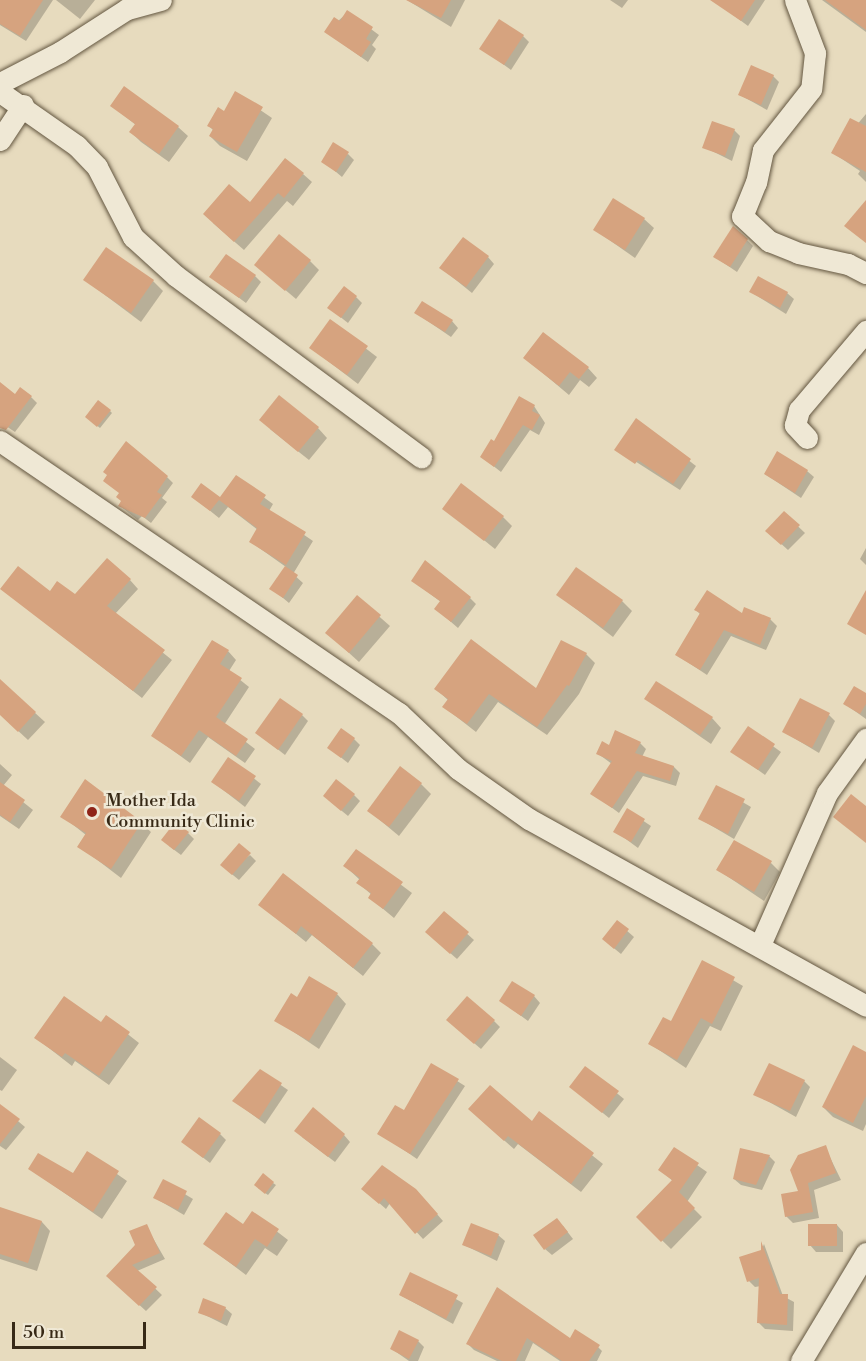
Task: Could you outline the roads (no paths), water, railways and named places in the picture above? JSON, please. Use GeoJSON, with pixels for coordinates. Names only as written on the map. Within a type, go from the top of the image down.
{"type":"FeatureCollection","features":[{"type":"Feature","properties":{"kind":"street"},"geometry":{"type":"LineString","coordinates":[[0,83],[60,52],[127,9],[161,0]]}},
{"type":"Feature","properties":{"kind":"street"},"geometry":{"type":"LineString","coordinates":[[795,0],[814,53],[811,89],[763,150],[756,182],[742,216],[769,241],[798,253],[849,264],[866,273]]}},
{"type":"Feature","properties":{"kind":"street"},"geometry":{"type":"LineString","coordinates":[[0,92],[23,105],[77,146],[97,166],[133,237],[176,276],[421,457]]}},
{"type":"Feature","properties":{"kind":"street"},"geometry":{"type":"LineString","coordinates":[[0,140],[23,105]]}},
{"type":"Feature","properties":{"kind":"street"},"geometry":{"type":"LineString","coordinates":[[807,438],[795,425],[799,410],[821,380],[849,355],[866,331]]}},
{"type":"Feature","properties":{"kind":"street"},"geometry":{"type":"LineString","coordinates":[[0,441],[399,713],[458,769],[529,819],[760,945],[866,1006]]}},
{"type":"Feature","properties":{"kind":"street"},"geometry":{"type":"LineString","coordinates":[[760,945],[827,793],[866,739]]}},
{"type":"Feature","properties":{"kind":"street"},"geometry":{"type":"LineString","coordinates":[[801,1361],[866,1253]]}},
{"type":"Feature","properties":{"kind":"place","name":"Mother Ida Community Clinic"},"geometry":{"type":"Point","coordinates":[92,812]}}]}
